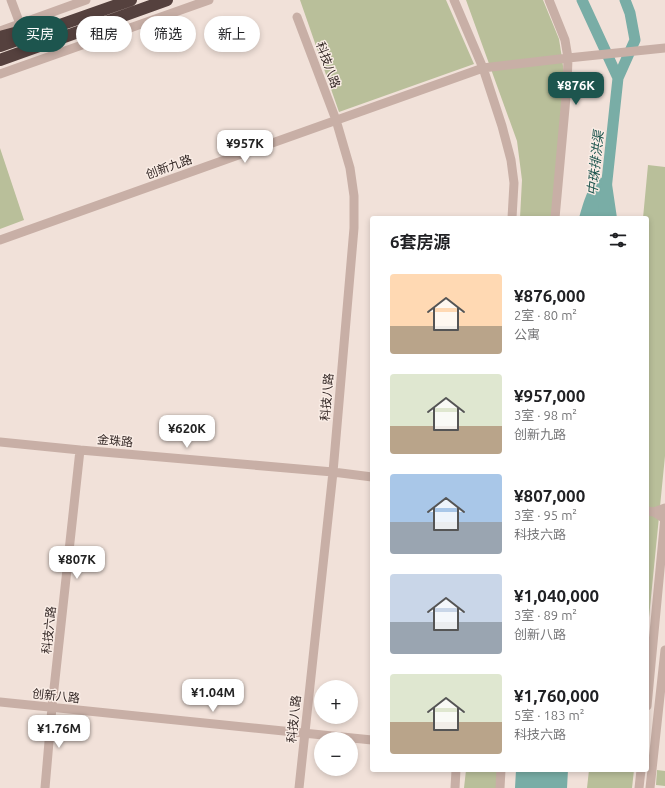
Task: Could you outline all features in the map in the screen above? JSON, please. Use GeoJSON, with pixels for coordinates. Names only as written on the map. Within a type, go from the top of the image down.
{"type":"FeatureCollection","features":[{"type":"Feature","properties":{"kind":"highway"},"geometry":{"type":"LineString","coordinates":[[68,23],[131,0]]}},
{"type":"Feature","properties":{"kind":"highway"},"geometry":{"type":"LineString","coordinates":[[0,60],[167,0]]}},
{"type":"Feature","properties":{"kind":"highway"},"geometry":{"type":"LineString","coordinates":[[0,37],[12,34]]}},
{"type":"Feature","properties":{"kind":"highway"},"geometry":{"type":"LineString","coordinates":[[0,46],[12,42]]}},
{"type":"Feature","properties":{"kind":"street"},"geometry":{"type":"LineString","coordinates":[[11,0],[17,16]]}},
{"type":"Feature","properties":{"kind":"street"},"geometry":{"type":"LineString","coordinates":[[42,16],[86,0]]}},
{"type":"Feature","properties":{"kind":"street"},"geometry":{"type":"LineString","coordinates":[[0,74],[209,0]]}},
{"type":"Feature","properties":{"kind":"street"},"geometry":{"type":"LineString","coordinates":[[454,0],[483,68],[512,160],[514,183],[512,216]]}},
{"type":"Feature","properties":{"kind":"street"},"geometry":{"type":"LineString","coordinates":[[549,0],[565,40],[568,58],[567,86],[555,216]]}},
{"type":"Feature","properties":{"kind":"street","name":"科技八路"},"geometry":{"type":"LineString","coordinates":[[297,17],[336,120],[350,168],[354,196],[354,228],[333,472],[299,788]]}},
{"type":"Feature","properties":{"kind":"street"},"geometry":{"type":"LineString","coordinates":[[0,31],[12,27]]}},
{"type":"Feature","properties":{"kind":"street","name":"创新九路"},"geometry":{"type":"LineString","coordinates":[[0,240],[483,68],[664,48]]}},
{"type":"Feature","properties":{"kind":"street","name":"金珠路"},"geometry":{"type":"LineString","coordinates":[[0,442],[333,472],[370,477]]}},
{"type":"Feature","properties":{"kind":"street","name":"科技六路"},"geometry":{"type":"LineString","coordinates":[[45,788],[52,707],[80,450]]}},
{"type":"Feature","properties":{"kind":"street"},"geometry":{"type":"LineString","coordinates":[[650,512],[665,508]]}},
{"type":"Feature","properties":{"kind":"street"},"geometry":{"type":"LineString","coordinates":[[649,686],[665,518],[650,512]]}},
{"type":"Feature","properties":{"kind":"street"},"geometry":{"type":"LineString","coordinates":[[650,788],[665,649],[653,646]]}},
{"type":"Feature","properties":{"kind":"street","name":"创新八路"},"geometry":{"type":"LineString","coordinates":[[0,702],[370,740]]}},
{"type":"Feature","properties":{"kind":"street"},"geometry":{"type":"LineString","coordinates":[[455,788],[456,772]]}},
{"type":"Feature","properties":{"kind":"street"},"geometry":{"type":"LineString","coordinates":[[500,788],[501,772]]}},
{"type":"Feature","properties":{"kind":"street"},"geometry":{"type":"LineString","coordinates":[[639,788],[641,772]]}},
{"type":"Feature","properties":{"kind":"green space"},"geometry":{"type":"Polygon","coordinates":[[[300,0],[446,0],[474,64],[339,112],[300,0]]]}},
{"type":"Feature","properties":{"kind":"green space"},"geometry":{"type":"Polygon","coordinates":[[[466,0],[543,0],[559,39],[564,74],[552,216],[520,216],[522,180],[517,141],[466,0]]]}},
{"type":"Feature","properties":{"kind":"green space"},"geometry":{"type":"Polygon","coordinates":[[[0,148],[24,220],[0,229],[0,148]]]}},
{"type":"Feature","properties":{"kind":"green space"},"geometry":{"type":"Polygon","coordinates":[[[648,165],[665,167],[665,456],[649,618],[649,216],[643,216],[648,165]]]}},
{"type":"Feature","properties":{"kind":"green space"},"geometry":{"type":"Polygon","coordinates":[[[657,770],[665,771],[665,786],[656,785],[657,770]]]}},
{"type":"Feature","properties":{"kind":"green space"},"geometry":{"type":"Polygon","coordinates":[[[466,772],[498,772],[496,788],[464,788],[466,772]]]}},
{"type":"Feature","properties":{"kind":"green space"},"geometry":{"type":"Polygon","coordinates":[[[589,772],[634,772],[632,788],[587,788],[589,772]]]}},
{"type":"Feature","properties":{"kind":"water"},"geometry":{"type":"Polygon","coordinates":[[[607,177],[612,184],[617,216],[580,216],[591,186],[597,179],[607,177]]]}},
{"type":"Feature","properties":{"kind":"water"},"geometry":{"type":"Polygon","coordinates":[[[516,772],[568,772],[567,788],[515,788],[516,772]]]}},
{"type":"Feature","properties":{"kind":"waterway","name":"中珠排洪渠"},"geometry":{"type":"LineString","coordinates":[[582,0],[618,78],[603,216]]}},
{"type":"Feature","properties":{"kind":"waterway"},"geometry":{"type":"LineString","coordinates":[[618,78],[635,40],[630,13],[625,0]]}}]}
